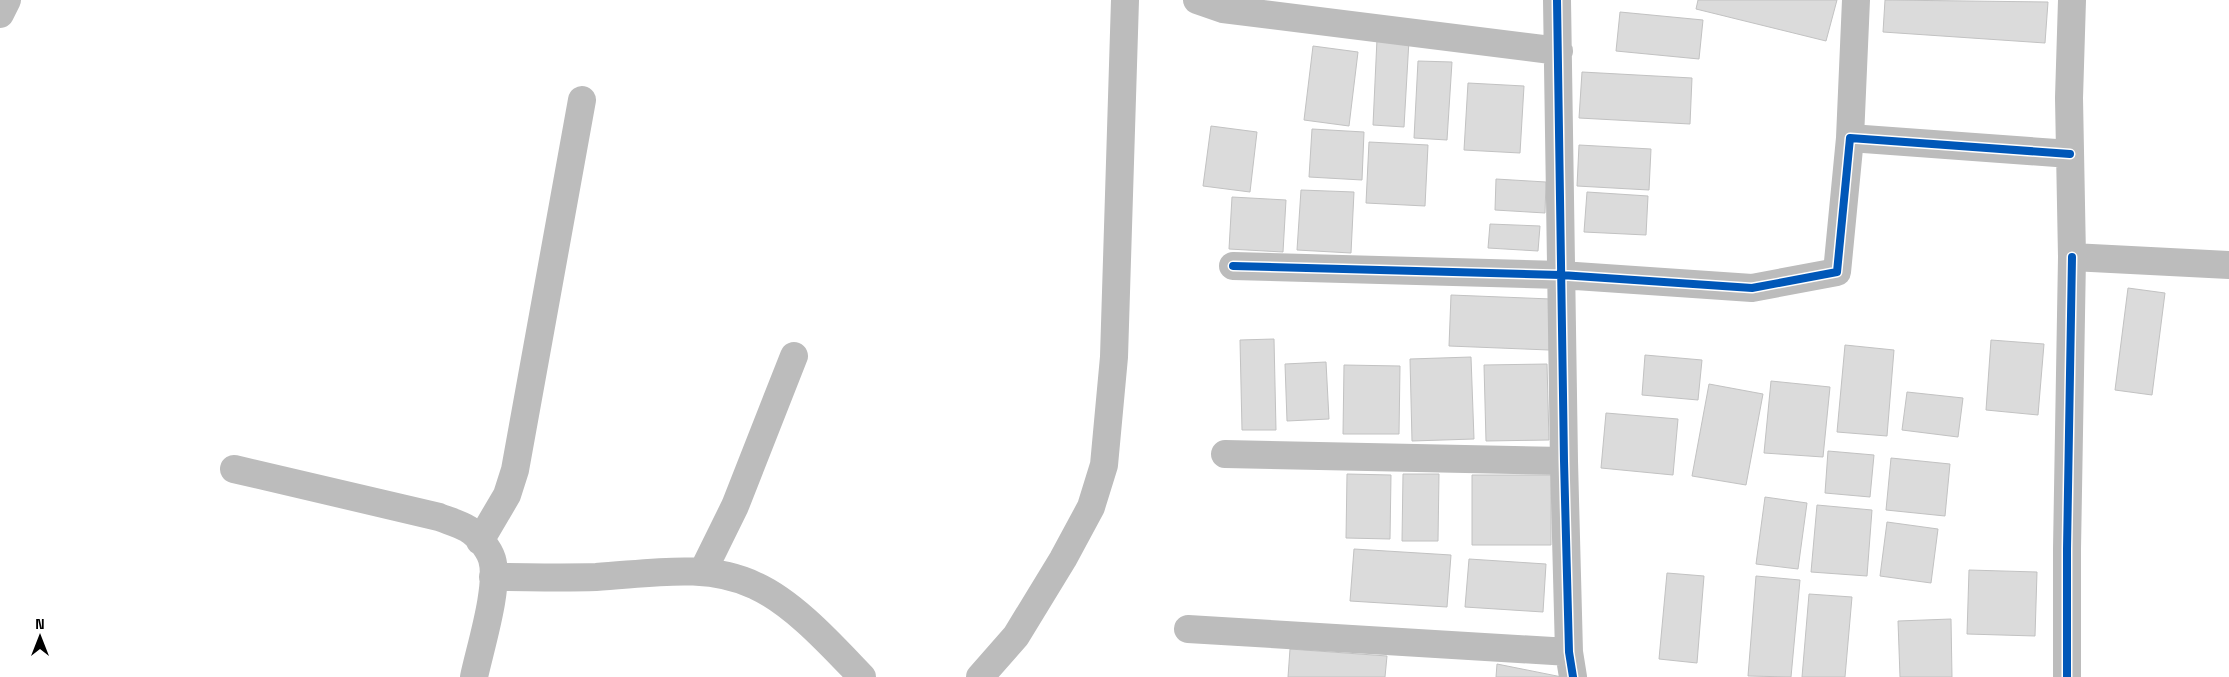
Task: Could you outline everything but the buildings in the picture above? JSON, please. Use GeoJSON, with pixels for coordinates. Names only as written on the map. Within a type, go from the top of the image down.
{"type":"FeatureCollection","features":[{"type":"Feature","properties":{"kind":"street"},"geometry":{"type":"LineString","coordinates":[[0,14],[7,0]]}},
{"type":"Feature","properties":{"kind":"street"},"geometry":{"type":"LineString","coordinates":[[980,677],[1016,636],[1063,559],[1091,507],[1104,465],[1114,357],[1124,0]]}},
{"type":"Feature","properties":{"kind":"street"},"geometry":{"type":"LineString","coordinates":[[1197,0],[1223,9],[1559,51]]}},
{"type":"Feature","properties":{"kind":"street"},"geometry":{"type":"LineString","coordinates":[[1188,630],[1571,665],[1564,461],[1557,0]]}},
{"type":"Feature","properties":{"kind":"street"},"geometry":{"type":"LineString","coordinates":[[1233,266],[1561,275],[1752,288],[1837,272],[1850,138],[1856,0]]}},
{"type":"Feature","properties":{"kind":"street"},"geometry":{"type":"LineString","coordinates":[[2067,677],[2072,258],[2069,98],[2072,0]]}},
{"type":"Feature","properties":{"kind":"street"},"geometry":{"type":"LineString","coordinates":[[480,541],[507,495],[515,470],[582,100]]}},
{"type":"Feature","properties":{"kind":"street"},"geometry":{"type":"LineString","coordinates":[[1850,138],[2070,154]]}},
{"type":"Feature","properties":{"kind":"street"},"geometry":{"type":"LineString","coordinates":[[2072,258],[2229,265]]}},
{"type":"Feature","properties":{"kind":"street"},"geometry":{"type":"LineString","coordinates":[[703,571],[735,506],[794,356]]}},
{"type":"Feature","properties":{"kind":"street"},"geometry":{"type":"LineString","coordinates":[[1225,454],[1564,461]]}},
{"type":"Feature","properties":{"kind":"street"},"geometry":{"type":"LineString","coordinates":[[234,469],[439,517],[469,529],[492,558],[493,578],[492,595],[474,677]]}},
{"type":"Feature","properties":{"kind":"street"},"geometry":{"type":"LineString","coordinates":[[493,578],[593,577],[703,571],[729,576],[757,586],[800,616],[862,677]]}},
{"type":"Feature","properties":{"kind":"cycle path"},"geometry":{"type":"LineString","coordinates":[[1557,0],[1564,461],[1569,652],[1573,677]]}},
{"type":"Feature","properties":{"kind":"cycle path"},"geometry":{"type":"LineString","coordinates":[[1233,266],[1561,275],[1752,288],[1837,272],[1850,138],[2070,154]]}},
{"type":"Feature","properties":{"kind":"cycle path"},"geometry":{"type":"LineString","coordinates":[[2067,677],[2067,549],[2072,257]]}}]}
